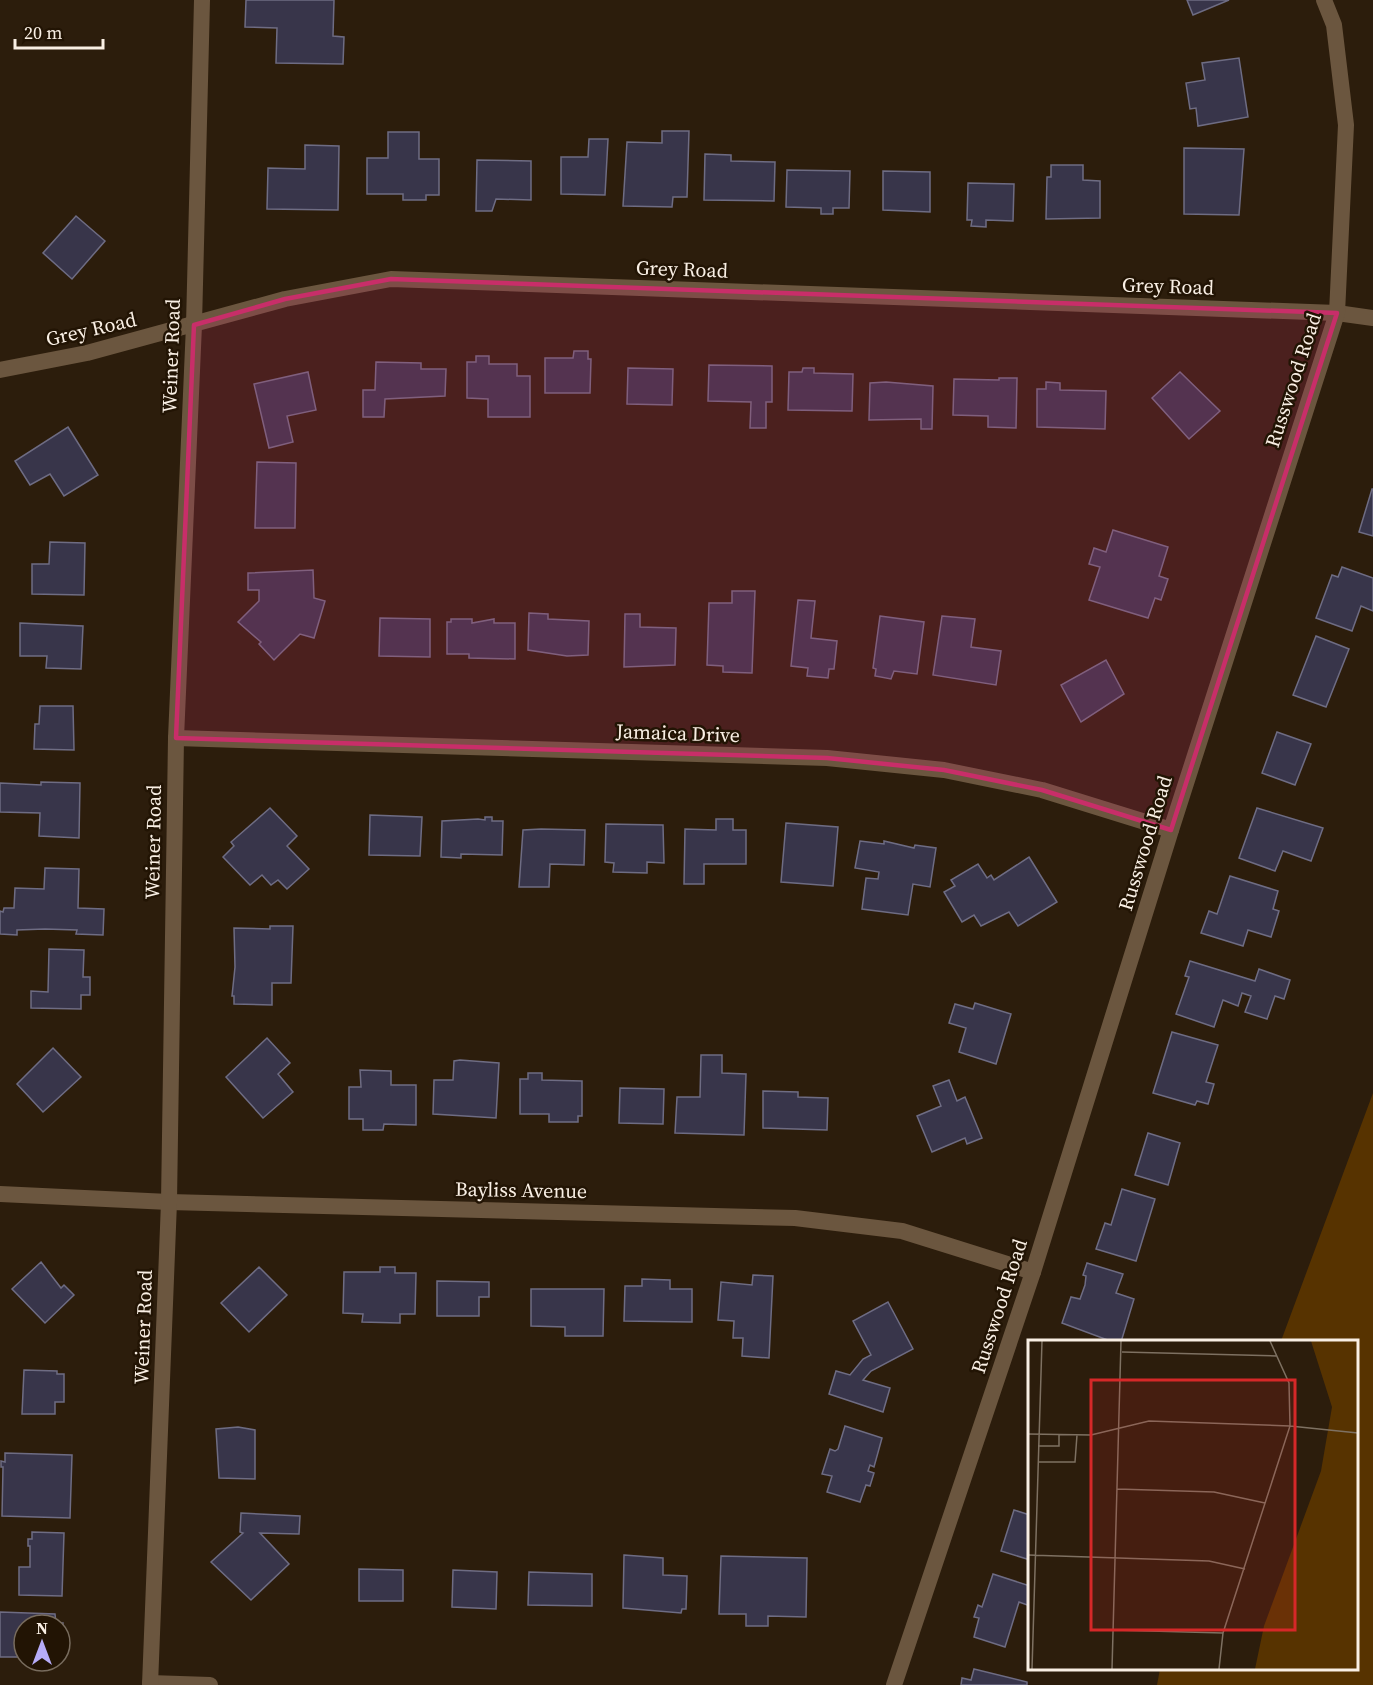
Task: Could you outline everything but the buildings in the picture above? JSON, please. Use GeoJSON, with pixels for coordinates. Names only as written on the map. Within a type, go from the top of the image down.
{"type":"FeatureCollection","features":[{"type":"Feature","properties":{"kind":"street","name":"Weiner Road"},"geometry":{"type":"LineString","coordinates":[[150,1684],[170,1202],[176,738],[194,325],[202,0]]}},
{"type":"Feature","properties":{"kind":"street","name":"Russwood Road"},"geometry":{"type":"LineString","coordinates":[[894,1685],[1033,1272],[1171,830],[1337,313],[1346,125],[1334,25],[1324,0]]}},
{"type":"Feature","properties":{"kind":"street","name":"Grey Road"},"geometry":{"type":"LineString","coordinates":[[0,370],[87,353],[285,299],[391,279],[1337,313],[1373,318]]}},
{"type":"Feature","properties":{"kind":"street","name":"Jamaica Drive"},"geometry":{"type":"LineString","coordinates":[[176,738],[839,760],[945,770],[1042,790],[1171,830]]}},
{"type":"Feature","properties":{"kind":"street","name":"Bayliss Avenue"},"geometry":{"type":"LineString","coordinates":[[0,1194],[170,1202],[795,1218],[902,1231],[1033,1272]]}},
{"type":"Feature","properties":{"kind":"street"},"geometry":{"type":"LineString","coordinates":[[150,1684],[210,1685]]}},
{"type":"Feature","properties":{"kind":"highlighted area"},"geometry":{"type":"Polygon","coordinates":[[[391,279],[1337,313],[1171,830],[1042,790],[944,770],[827,758],[176,738],[194,325],[285,299],[391,279]]]}},
{"type":"Feature","properties":{"kind":"shaded area"},"geometry":{"type":"Polygon","coordinates":[[[1373,1093],[1373,1685],[1157,1685],[1160,1670],[1358,1670],[1358,1340],[1281,1340],[1373,1093]]]}}]}
